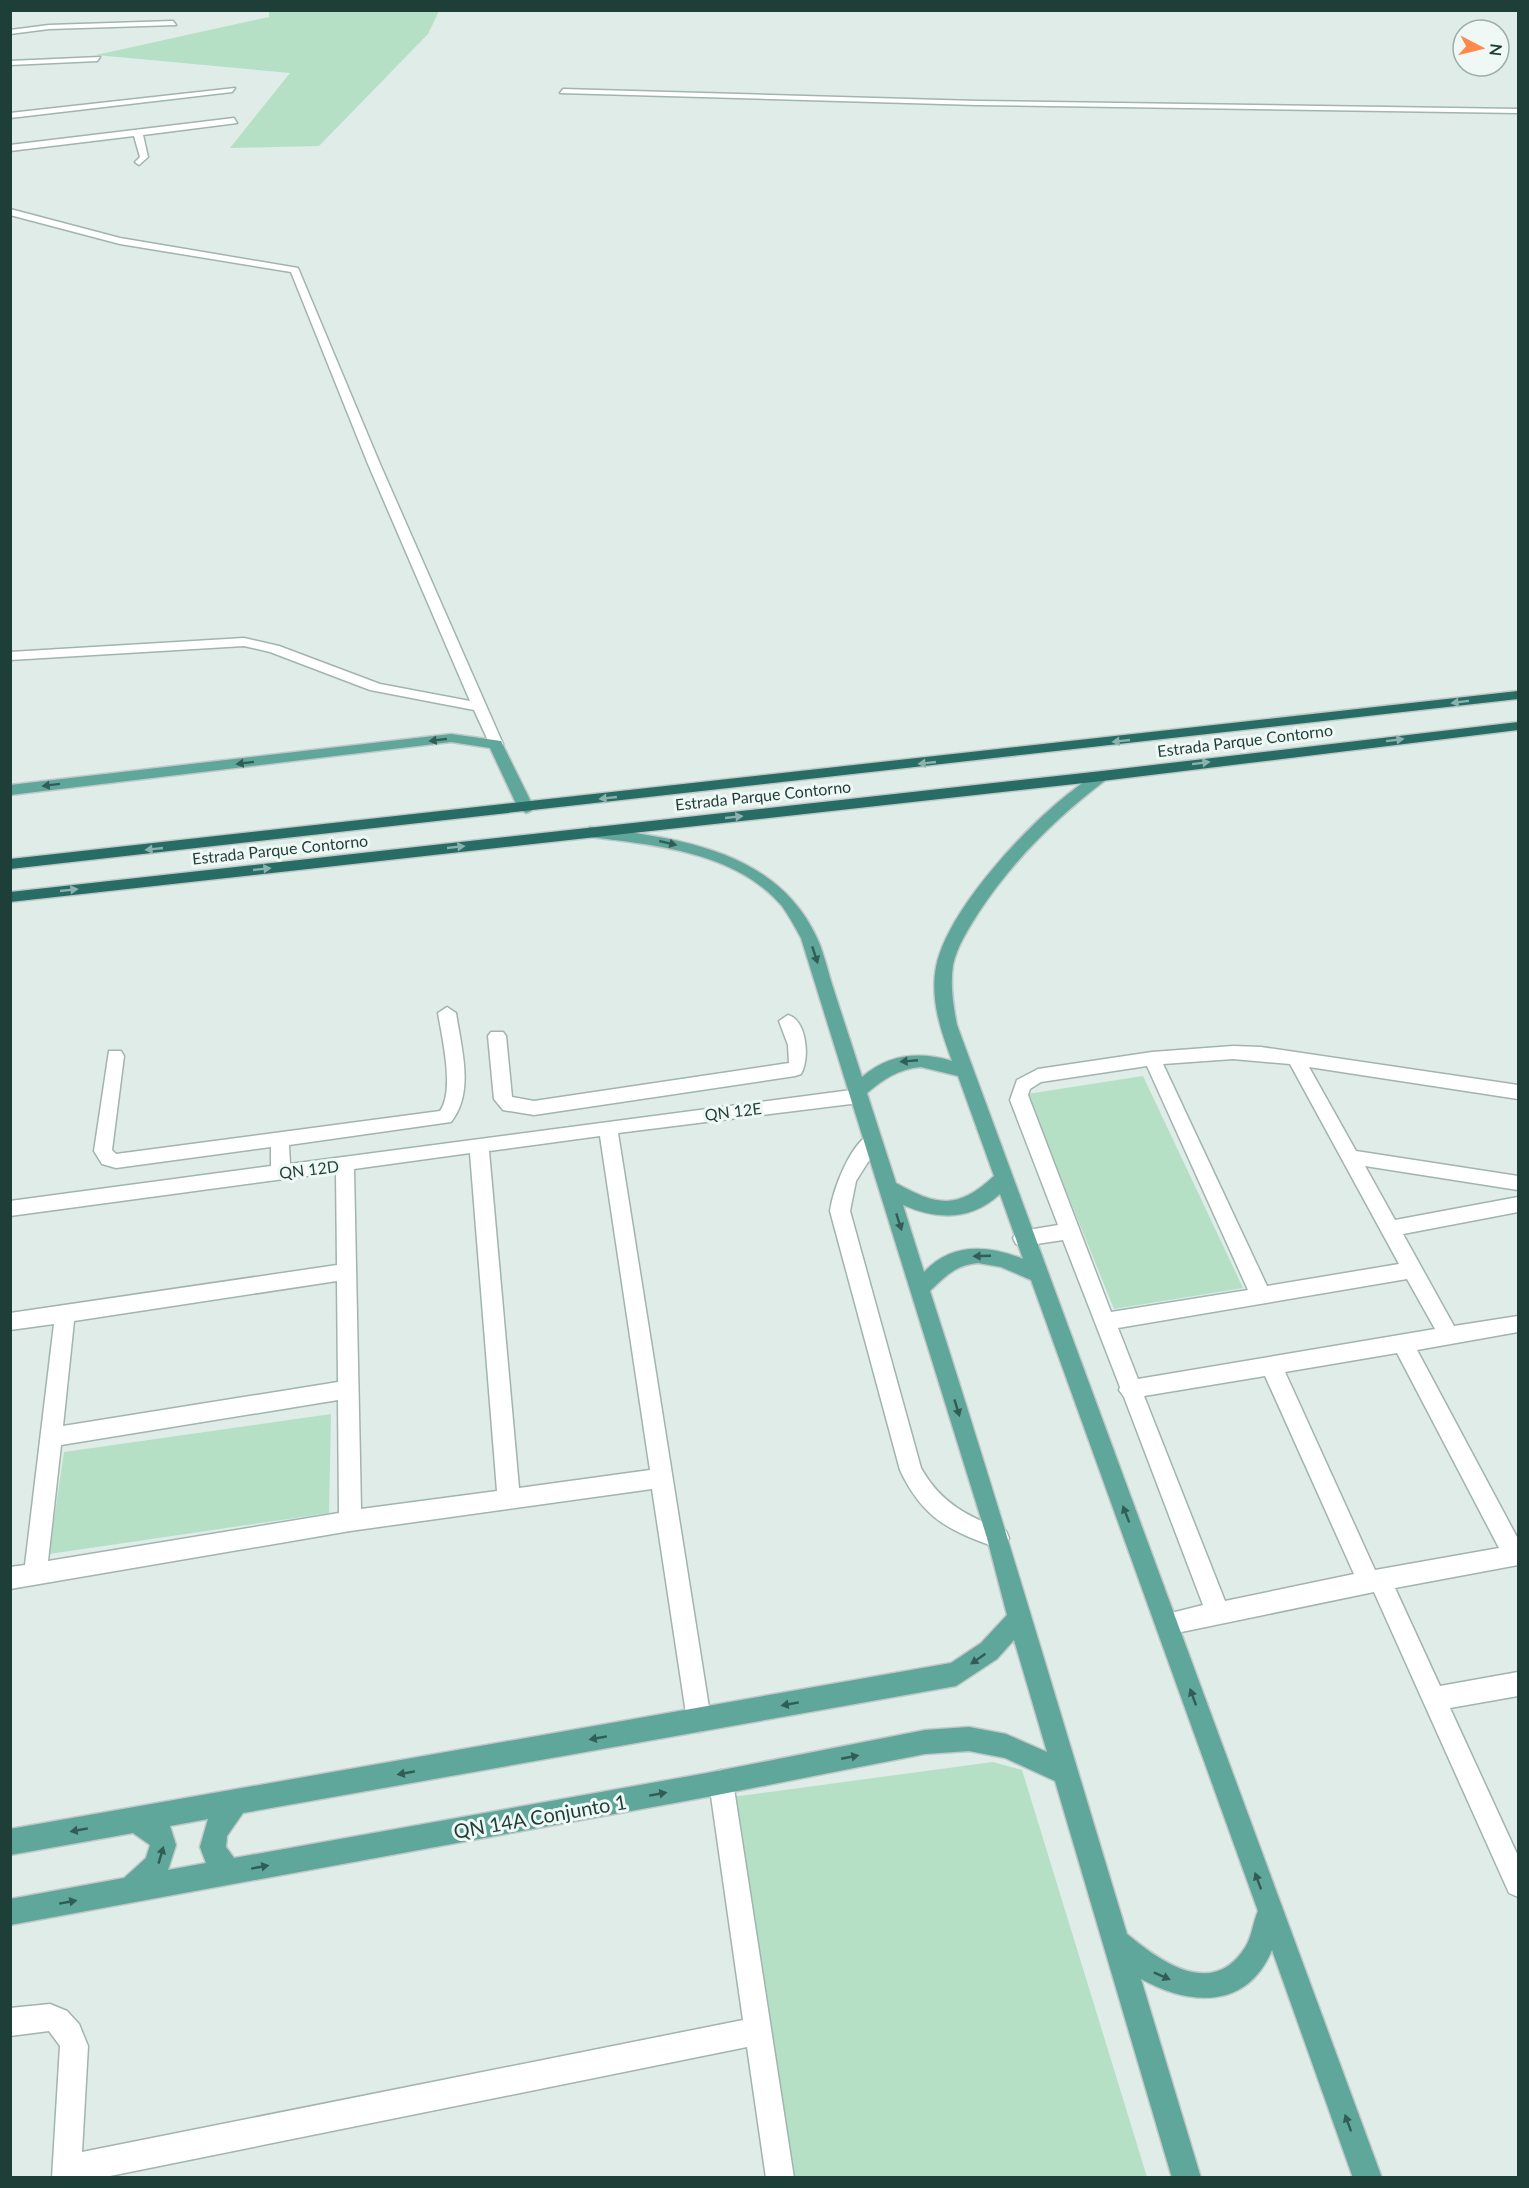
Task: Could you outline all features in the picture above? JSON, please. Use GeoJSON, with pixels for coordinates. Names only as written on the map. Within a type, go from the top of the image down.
{"type":"FeatureCollection","features":[{"type":"Feature","properties":{"kind":"highway","name":"Estrada Parque Contorno"},"geometry":{"type":"LineString","coordinates":[[10,864],[526,808],[1518,695]]}},
{"type":"Feature","properties":{"kind":"highway","name":"Estrada Parque Contorno"},"geometry":{"type":"LineString","coordinates":[[10,897],[1102,776],[1518,726]]}},
{"type":"Feature","properties":{"kind":"highway"},"geometry":{"type":"LineString","coordinates":[[1159,737],[1174,751],[1178,760],[1176,766]]}},
{"type":"Feature","properties":{"kind":"main road"},"geometry":{"type":"LineString","coordinates":[[10,790],[451,738],[496,744],[526,808]]}},
{"type":"Feature","properties":{"kind":"main road"},"geometry":{"type":"LineString","coordinates":[[1102,776],[1072,798],[1026,838],[985,889],[959,930],[945,964],[942,994],[948,1025],[1023,1238],[1167,1624],[1269,1912],[1368,2178]]}},
{"type":"Feature","properties":{"kind":"main road"},"geometry":{"type":"LineString","coordinates":[[590,832],[664,842],[720,857],[760,880],[785,899],[809,938],[998,1538],[1018,1618],[1187,2178]]}},
{"type":"Feature","properties":{"kind":"main road"},"geometry":{"type":"LineString","coordinates":[[859,1094],[875,1074],[895,1063],[916,1060],[937,1062],[966,1072]]}},
{"type":"Feature","properties":{"kind":"main road"},"geometry":{"type":"LineString","coordinates":[[888,1188],[913,1203],[934,1210],[955,1210],[972,1206],[988,1195],[1003,1179]]}},
{"type":"Feature","properties":{"kind":"main road"},"geometry":{"type":"LineString","coordinates":[[920,1289],[944,1265],[965,1257],[987,1255],[1008,1259],[1036,1274]]}},
{"type":"Feature","properties":{"kind":"main road"},"geometry":{"type":"LineString","coordinates":[[10,1842],[956,1674],[989,1652],[1018,1618]]}},
{"type":"Feature","properties":{"kind":"main road","name":"QN 14A Conjunto 1"},"geometry":{"type":"LineString","coordinates":[[10,1912],[721,1782],[925,1742],[969,1739],[1006,1746],[1064,1772]]}},
{"type":"Feature","properties":{"kind":"main road"},"geometry":{"type":"LineString","coordinates":[[230,1872],[218,1863],[212,1850],[220,1821],[234,1804]]}},
{"type":"Feature","properties":{"kind":"main road"},"geometry":{"type":"LineString","coordinates":[[129,1891],[154,1870],[164,1848],[162,1836],[136,1821]]}},
{"type":"Feature","properties":{"kind":"main road"},"geometry":{"type":"LineString","coordinates":[[1115,1941],[1154,1972],[1184,1985],[1216,1987],[1238,1977],[1257,1952],[1269,1912]]}},
{"type":"Feature","properties":{"kind":"street"},"geometry":{"type":"LineString","coordinates":[[10,32],[48,27],[173,23]]}},
{"type":"Feature","properties":{"kind":"street"},"geometry":{"type":"LineString","coordinates":[[10,63],[97,59]]}},
{"type":"Feature","properties":{"kind":"street"},"geometry":{"type":"LineString","coordinates":[[10,116],[232,90]]}},
{"type":"Feature","properties":{"kind":"street"},"geometry":{"type":"LineString","coordinates":[[563,91],[977,103],[1518,111]]}},
{"type":"Feature","properties":{"kind":"street"},"geometry":{"type":"LineString","coordinates":[[10,148],[234,121]]}},
{"type":"Feature","properties":{"kind":"street"},"geometry":{"type":"LineString","coordinates":[[138,133],[144,157],[139,162]]}},
{"type":"Feature","properties":{"kind":"street"},"geometry":{"type":"LineString","coordinates":[[10,213],[120,241],[295,270],[337,377],[496,744]]}},
{"type":"Feature","properties":{"kind":"street"},"geometry":{"type":"LineString","coordinates":[[10,656],[244,642],[267,646],[360,683],[417,697],[478,706]]}},
{"type":"Feature","properties":{"kind":"street"},"geometry":{"type":"LineString","coordinates":[[115,1056],[103,1151],[109,1159],[130,1160],[280,1138],[438,1119],[451,1113],[456,1091],[447,1013]]}},
{"type":"Feature","properties":{"kind":"street"},"geometry":{"type":"LineString","coordinates":[[497,1036],[503,1099],[509,1105],[534,1108],[782,1073],[795,1069],[799,1063],[800,1054],[788,1021]]}},
{"type":"Feature","properties":{"kind":"street"},"geometry":{"type":"LineString","coordinates":[[1218,1613],[1129,1390],[1019,1100],[1019,1090],[1024,1082],[1038,1076],[1152,1058],[1223,1051],[1261,1053],[1518,1092]]}},
{"type":"Feature","properties":{"kind":"street"},"geometry":{"type":"LineString","coordinates":[[1152,1058],[1260,1294]]}},
{"type":"Feature","properties":{"kind":"street"},"geometry":{"type":"LineString","coordinates":[[1296,1059],[1449,1336]]}},
{"type":"Feature","properties":{"kind":"street"},"geometry":{"type":"LineString","coordinates":[[650,1091],[656,1121]]}},
{"type":"Feature","properties":{"kind":"street","name":"QN 12E"},"geometry":{"type":"LineString","coordinates":[[608,1129],[859,1094]]}},
{"type":"Feature","properties":{"kind":"street"},"geometry":{"type":"LineString","coordinates":[[608,1129],[699,1720]]}},
{"type":"Feature","properties":{"kind":"street","name":"QN 12D"},"geometry":{"type":"LineString","coordinates":[[10,1209],[608,1129]]}},
{"type":"Feature","properties":{"kind":"street"},"geometry":{"type":"LineString","coordinates":[[280,1138],[280,1173]]}},
{"type":"Feature","properties":{"kind":"street"},"geometry":{"type":"LineString","coordinates":[[873,1140],[846,1178],[841,1193],[840,1210],[910,1470],[922,1493],[940,1513],[959,1524],[998,1538]]}},
{"type":"Feature","properties":{"kind":"street"},"geometry":{"type":"LineString","coordinates":[[479,1146],[509,1499]]}},
{"type":"Feature","properties":{"kind":"street"},"geometry":{"type":"LineString","coordinates":[[1351,1157],[1518,1183]]}},
{"type":"Feature","properties":{"kind":"street"},"geometry":{"type":"LineString","coordinates":[[345,1165],[350,1521]]}},
{"type":"Feature","properties":{"kind":"street"},"geometry":{"type":"LineString","coordinates":[[1390,1229],[1518,1204]]}},
{"type":"Feature","properties":{"kind":"street"},"geometry":{"type":"LineString","coordinates":[[1023,1238],[1070,1231]]}},
{"type":"Feature","properties":{"kind":"street"},"geometry":{"type":"LineString","coordinates":[[1105,1322],[1260,1294],[1413,1270]]}},
{"type":"Feature","properties":{"kind":"street"},"geometry":{"type":"LineString","coordinates":[[10,1322],[347,1271]]}},
{"type":"Feature","properties":{"kind":"street"},"geometry":{"type":"LineString","coordinates":[[35,1574],[65,1313]]}},
{"type":"Feature","properties":{"kind":"street"},"geometry":{"type":"LineString","coordinates":[[1129,1390],[1518,1324]]}},
{"type":"Feature","properties":{"kind":"street"},"geometry":{"type":"LineString","coordinates":[[1167,1624],[1375,1581],[1517,1555],[1403,1344]]}},
{"type":"Feature","properties":{"kind":"street"},"geometry":{"type":"LineString","coordinates":[[1271,1365],[1434,1699],[1518,1884]]}},
{"type":"Feature","properties":{"kind":"street"},"geometry":{"type":"LineString","coordinates":[[51,1437],[349,1389]]}},
{"type":"Feature","properties":{"kind":"street"},"geometry":{"type":"LineString","coordinates":[[10,1578],[350,1521],[661,1478]]}},
{"type":"Feature","properties":{"kind":"street"},"geometry":{"type":"LineString","coordinates":[[1434,1699],[1518,1684]]}},
{"type":"Feature","properties":{"kind":"street"},"geometry":{"type":"LineString","coordinates":[[721,1782],[756,2031],[780,2178]]}},
{"type":"Feature","properties":{"kind":"street"},"geometry":{"type":"LineString","coordinates":[[10,2022],[50,2018],[62,2021],[69,2030],[74,2046],[66,2174],[756,2031]]}},
{"type":"Feature","properties":{"kind":"green space"},"geometry":{"type":"Polygon","coordinates":[[[269,11],[439,11],[428,34],[319,146],[230,148],[290,73],[96,55],[269,17],[269,11]]]}},
{"type":"Feature","properties":{"kind":"green space"},"geometry":{"type":"Polygon","coordinates":[[[1143,1076],[1243,1288],[1114,1309],[1027,1094],[1143,1076]]]}},
{"type":"Feature","properties":{"kind":"green space"},"geometry":{"type":"Polygon","coordinates":[[[331,1414],[329,1513],[49,1554],[64,1452],[331,1414]]]}},
{"type":"Feature","properties":{"kind":"green space"},"geometry":{"type":"Polygon","coordinates":[[[993,1762],[1022,1770],[1147,2177],[791,2177],[732,1797],[993,1762]]]}}]}
